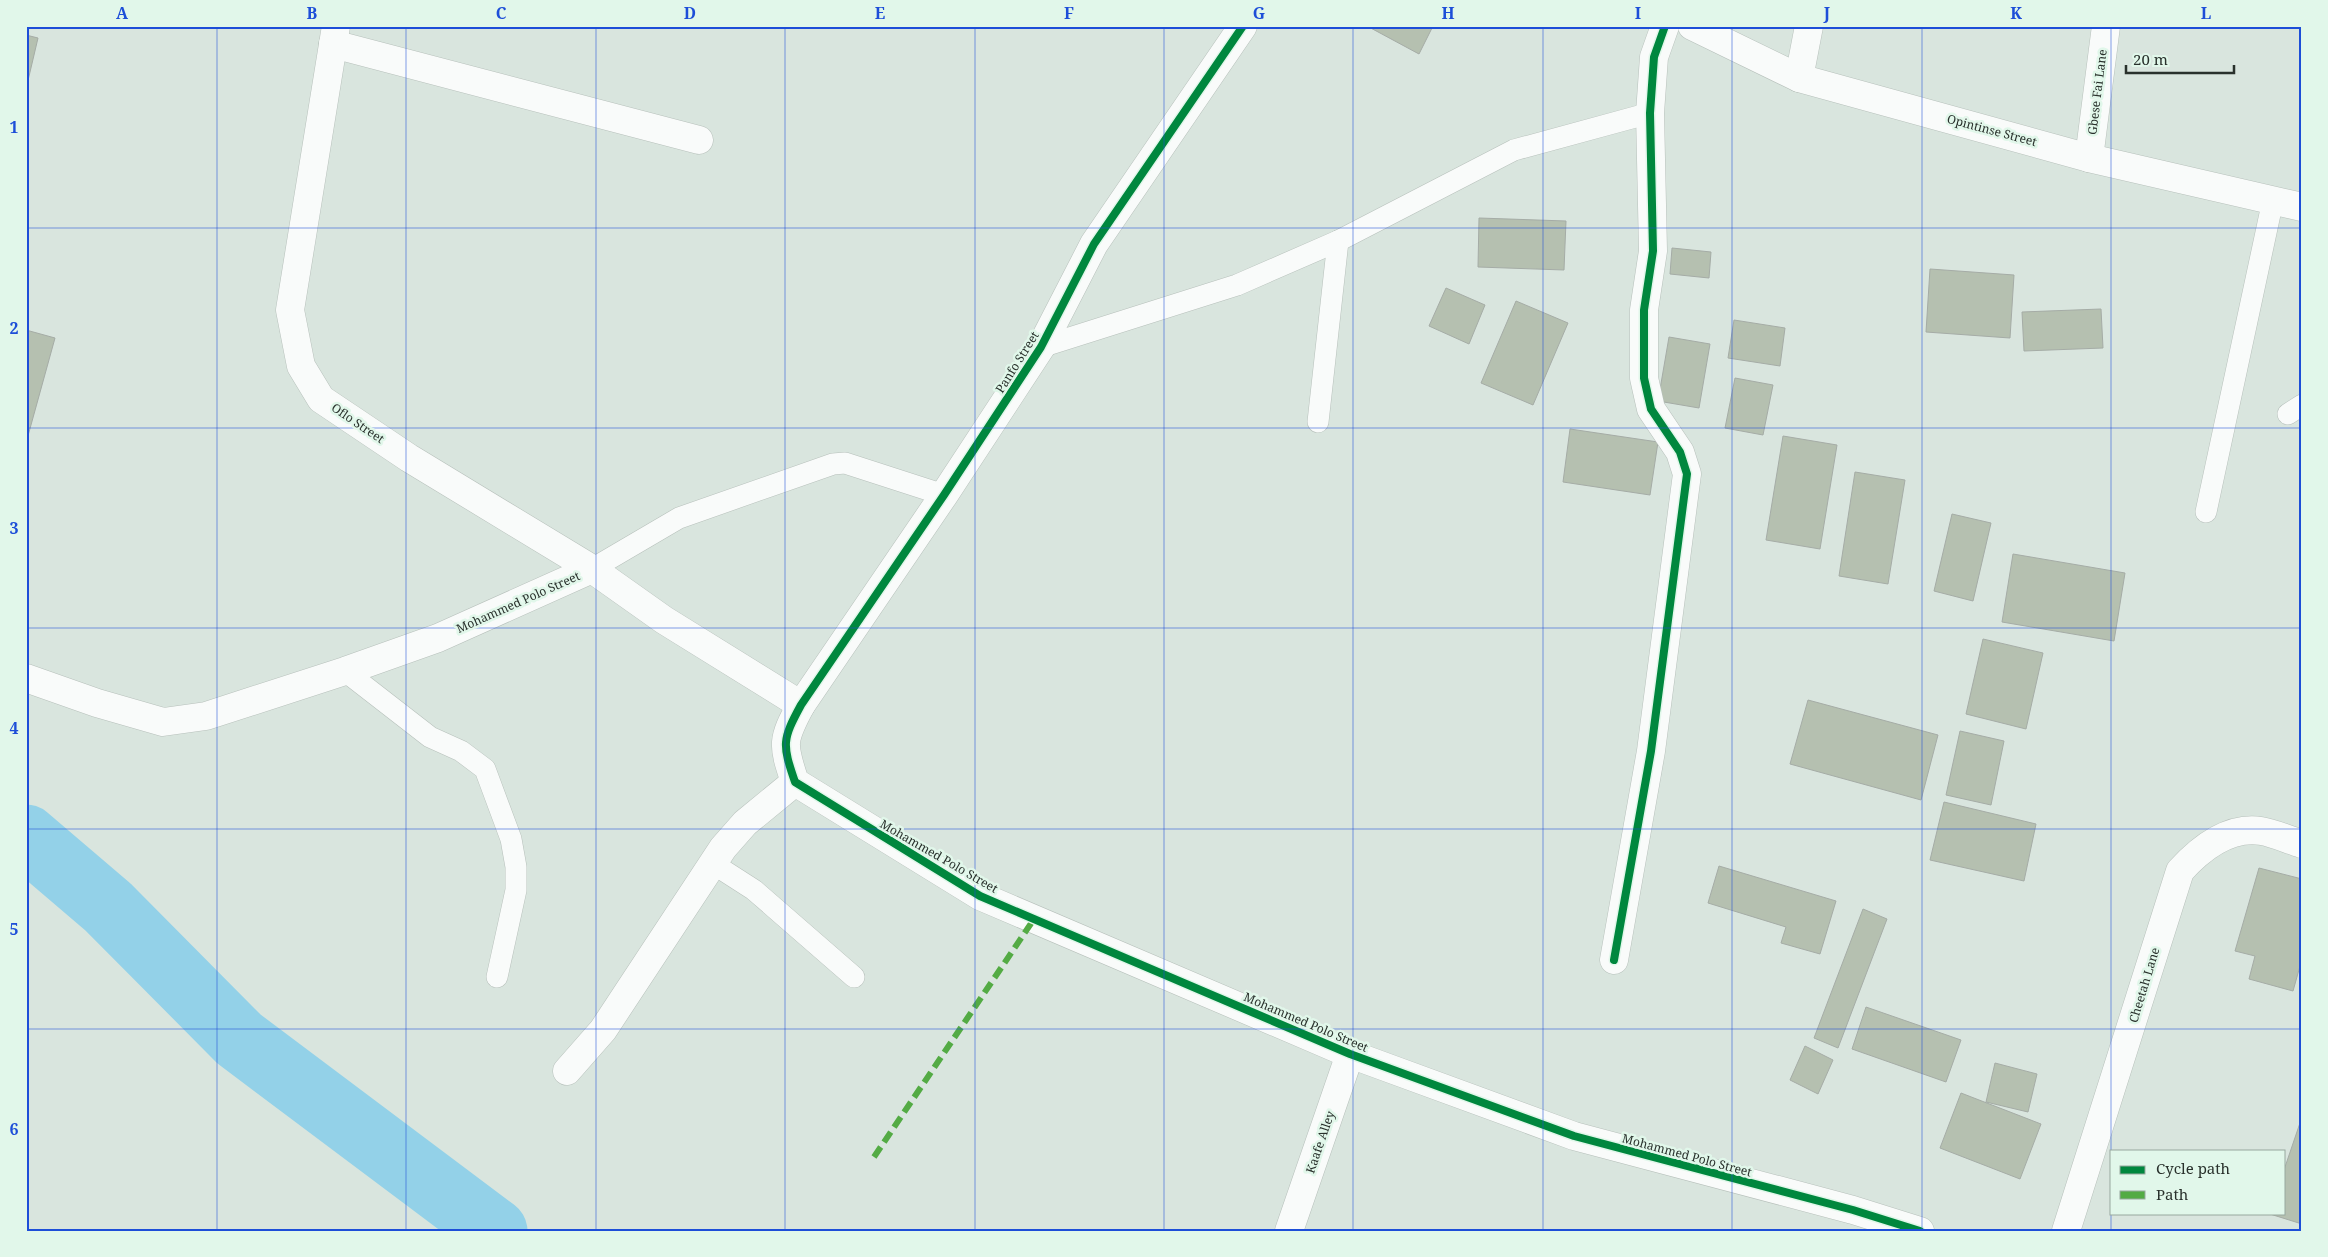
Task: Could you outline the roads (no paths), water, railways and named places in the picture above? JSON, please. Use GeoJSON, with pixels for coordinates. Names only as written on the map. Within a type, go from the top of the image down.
{"type":"FeatureCollection","features":[{"type":"Feature","properties":{"kind":"street","name":"Panfo Street"},"geometry":{"type":"LineString","coordinates":[[801,705],[944,495],[1041,347],[1094,244],[1243,26]]}},
{"type":"Feature","properties":{"kind":"street"},"geometry":{"type":"LineString","coordinates":[[1614,960],[1651,751],[1686,474],[1680,452],[1651,409],[1644,378],[1644,310],[1652,251],[1650,113],[1654,57],[1665,26]]}},
{"type":"Feature","properties":{"kind":"street","name":"Opintinse Street"},"geometry":{"type":"LineString","coordinates":[[1692,26],[1799,78],[2090,158],[2302,207]]}},
{"type":"Feature","properties":{"kind":"street"},"geometry":{"type":"LineString","coordinates":[[1799,78],[1809,26]]}},
{"type":"Feature","properties":{"kind":"street","name":"Gbese Fai Lane"},"geometry":{"type":"LineString","coordinates":[[2090,158],[2106,26]]}},
{"type":"Feature","properties":{"kind":"street"},"geometry":{"type":"LineString","coordinates":[[335,35],[699,140]]}},
{"type":"Feature","properties":{"kind":"street","name":"Oflo Street"},"geometry":{"type":"LineString","coordinates":[[335,35],[290,310],[301,366],[321,399],[409,458],[592,569]]}},
{"type":"Feature","properties":{"kind":"street","name":"Mohammed Polo Street"},"geometry":{"type":"LineString","coordinates":[[26,678],[97,703],[163,722],[206,716],[345,671],[438,638],[592,569],[672,626],[801,705]]}},
{"type":"Feature","properties":{"kind":"street"},"geometry":{"type":"LineString","coordinates":[[568,1071],[603,1030],[712,863],[745,823],[794,782],[786,755],[786,732],[801,705]]}},
{"type":"Feature","properties":{"kind":"street","name":"Mohammed Polo Street"},"geometry":{"type":"LineString","coordinates":[[794,782],[980,896],[1350,1054],[1574,1136],[1850,1221],[1920,1231]]}},
{"type":"Feature","properties":{"kind":"street","name":"Cheetah Lane"},"geometry":{"type":"LineString","coordinates":[[2066,1231],[2180,871],[2196,854],[2215,840],[2238,832],[2260,830],[2302,844]]}},
{"type":"Feature","properties":{"kind":"street","name":"Kaafe Alley"},"geometry":{"type":"LineString","coordinates":[[1289,1231],[1350,1054]]}},
{"type":"Feature","properties":{"kind":"lane"},"geometry":{"type":"LineString","coordinates":[[1041,347],[1237,286],[1338,241],[1514,150],[1650,113]]}},
{"type":"Feature","properties":{"kind":"lane"},"geometry":{"type":"LineString","coordinates":[[2206,512],[2273,200]]}},
{"type":"Feature","properties":{"kind":"lane"},"geometry":{"type":"LineString","coordinates":[[1318,422],[1338,241]]}},
{"type":"Feature","properties":{"kind":"lane"},"geometry":{"type":"LineString","coordinates":[[592,569],[679,518],[833,464],[845,463],[944,495]]}},
{"type":"Feature","properties":{"kind":"lane"},"geometry":{"type":"LineString","coordinates":[[345,671],[430,737],[461,751],[485,769],[511,839],[516,866],[516,890],[497,977]]}},
{"type":"Feature","properties":{"kind":"lane"},"geometry":{"type":"LineString","coordinates":[[712,863],[754,890],[854,976]]}},
{"type":"Feature","properties":{"kind":"waterway"},"geometry":{"type":"LineString","coordinates":[[26,837],[108,907],[239,1039],[495,1231]]}}]}
